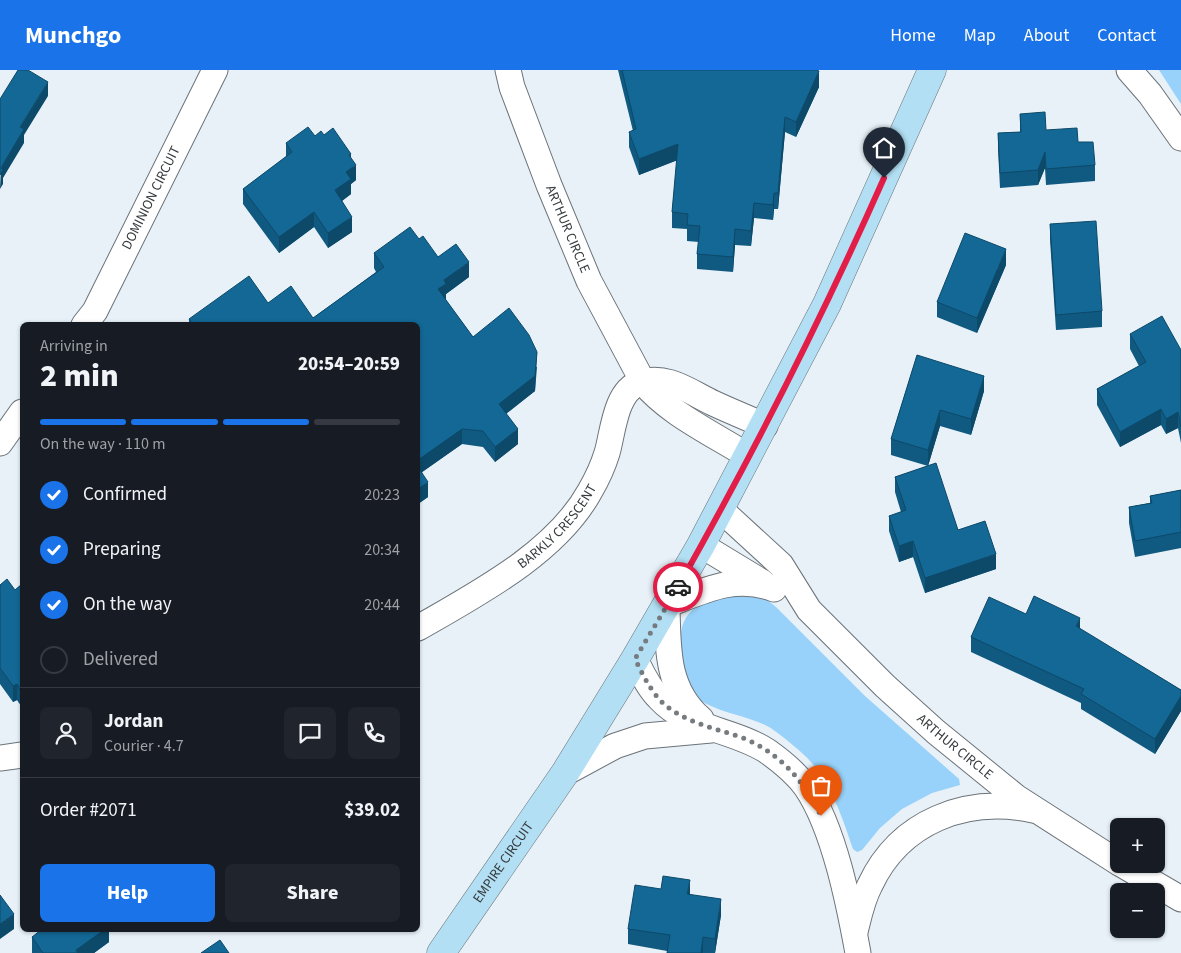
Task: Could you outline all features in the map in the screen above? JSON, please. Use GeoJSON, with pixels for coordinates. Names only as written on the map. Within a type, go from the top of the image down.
{"type":"FeatureCollection","features":[{"type":"Feature","properties":{"kind":"street","name":"DOMINION CIRCUIT"},"geometry":{"type":"LineString","coordinates":[[86,322],[94,311],[215,70]]}},
{"type":"Feature","properties":{"kind":"street","name":"ARTHUR CIRCLE"},"geometry":{"type":"LineString","coordinates":[[508,70],[512,87],[549,185],[589,281],[643,382],[652,394],[667,406],[748,456]]}},
{"type":"Feature","properties":{"kind":"street","name":"EMPIRE CIRCUIT"},"geometry":{"type":"LineString","coordinates":[[440,953],[565,772],[635,659],[701,544],[828,304],[932,70]]}},
{"type":"Feature","properties":{"kind":"street"},"geometry":{"type":"LineString","coordinates":[[1129,70],[1150,94],[1181,138]]}},
{"type":"Feature","properties":{"kind":"street"},"geometry":{"type":"LineString","coordinates":[[1142,70],[1150,94]]}},
{"type":"Feature","properties":{"kind":"street"},"geometry":{"type":"LineString","coordinates":[[643,382],[674,383],[765,426]]}},
{"type":"Feature","properties":{"kind":"street","name":"BARKLY CRESCENT"},"geometry":{"type":"LineString","coordinates":[[420,627],[478,593],[541,547],[564,527],[590,493],[597,479],[622,399],[634,386],[643,382]]}},
{"type":"Feature","properties":{"kind":"street"},"geometry":{"type":"LineString","coordinates":[[0,443],[20,415]]}},
{"type":"Feature","properties":{"kind":"street","name":"ARTHUR CIRCLE"},"geometry":{"type":"LineString","coordinates":[[720,509],[781,565],[809,610],[885,686],[936,732],[980,770],[1038,811],[1110,857]]}},
{"type":"Feature","properties":{"kind":"street","name":"ARTHUR CIRCLE"},"geometry":{"type":"LineString","coordinates":[[701,544],[809,610]]}},
{"type":"Feature","properties":{"kind":"street"},"geometry":{"type":"LineString","coordinates":[[716,729],[694,713],[674,683],[669,664],[667,605],[706,589],[733,583],[750,582],[774,589]]}},
{"type":"Feature","properties":{"kind":"street"},"geometry":{"type":"LineString","coordinates":[[635,659],[651,688],[664,703],[686,718],[737,735],[766,751],[790,770],[806,788],[831,843],[856,943]]}},
{"type":"Feature","properties":{"kind":"street","name":"EMPIRE CIRCUIT"},"geometry":{"type":"LineString","coordinates":[[565,772],[615,746],[645,736],[716,729]]}},
{"type":"Feature","properties":{"kind":"street"},"geometry":{"type":"LineString","coordinates":[[0,758],[20,755]]}},
{"type":"Feature","properties":{"kind":"street"},"geometry":{"type":"LineString","coordinates":[[856,943],[864,897],[880,866],[900,842],[923,824],[972,807],[1000,806],[1038,811]]}},
{"type":"Feature","properties":{"kind":"street","name":"ARTHUR CIRCLE"},"geometry":{"type":"LineString","coordinates":[[1137,873],[1181,899]]}},
{"type":"Feature","properties":{"kind":"shaded area"},"geometry":{"type":"Polygon","coordinates":[[[1159,70],[1181,70],[1181,104],[1159,70]]]}},
{"type":"Feature","properties":{"kind":"shaded area"},"geometry":{"type":"Polygon","coordinates":[[[739,593],[766,599],[776,607],[865,696],[959,779],[960,785],[932,793],[902,809],[880,828],[862,850],[857,852],[853,849],[834,798],[820,773],[802,753],[769,727],[720,710],[697,698],[688,689],[683,678],[681,630],[685,620],[690,613],[707,602],[739,593]]]}},
{"type":"Feature","properties":{"kind":"building"},"geometry":{"type":"Polygon","coordinates":[[[18,70],[28,70],[48,82],[20,127],[24,129],[1,168],[3,170],[0,175],[0,99],[18,70]]]}},
{"type":"Feature","properties":{"kind":"building"},"geometry":{"type":"Polygon","coordinates":[[[622,70],[819,71],[796,122],[785,117],[778,193],[774,193],[773,205],[754,203],[751,231],[735,229],[733,257],[697,254],[700,226],[687,225],[688,214],[672,212],[678,144],[639,159],[629,132],[636,129],[622,70]]]}},
{"type":"Feature","properties":{"kind":"building"},"geometry":{"type":"Polygon","coordinates":[[[1045,112],[1046,130],[1077,128],[1078,142],[1093,142],[1095,165],[1046,169],[1045,152],[1038,170],[1000,173],[998,133],[1021,132],[1020,114],[1045,112]]]}},
{"type":"Feature","properties":{"kind":"building"},"geometry":{"type":"Polygon","coordinates":[[[308,127],[315,136],[321,131],[324,135],[333,128],[351,154],[349,155],[356,165],[346,172],[351,179],[335,190],[352,217],[328,233],[314,212],[279,237],[243,189],[292,152],[286,143],[308,127]]]}},
{"type":"Feature","properties":{"kind":"building"},"geometry":{"type":"Polygon","coordinates":[[[1096,221],[1102,311],[1056,315],[1050,224],[1096,221]]]}},
{"type":"Feature","properties":{"kind":"building"},"geometry":{"type":"Polygon","coordinates":[[[410,227],[419,239],[423,236],[438,257],[456,244],[469,262],[444,280],[446,284],[438,289],[473,337],[509,308],[529,335],[537,352],[535,376],[499,404],[518,429],[495,447],[483,431],[462,429],[420,459],[420,322],[191,322],[189,319],[249,276],[268,303],[291,286],[313,318],[384,267],[374,253],[410,227]]]}},
{"type":"Feature","properties":{"kind":"building"},"geometry":{"type":"Polygon","coordinates":[[[965,233],[1006,249],[977,318],[937,302],[965,233]]]}},
{"type":"Feature","properties":{"kind":"building"},"geometry":{"type":"Polygon","coordinates":[[[1162,316],[1181,350],[1181,427],[1178,412],[1166,419],[1161,409],[1120,432],[1097,389],[1146,362],[1130,334],[1162,316]]]}},
{"type":"Feature","properties":{"kind":"building"},"geometry":{"type":"Polygon","coordinates":[[[917,355],[984,376],[971,419],[940,410],[928,450],[891,439],[917,355]]]}},
{"type":"Feature","properties":{"kind":"building"},"geometry":{"type":"Polygon","coordinates":[[[936,463],[958,530],[985,521],[996,554],[925,578],[913,541],[899,546],[889,516],[906,510],[895,477],[936,463]]]}},
{"type":"Feature","properties":{"kind":"building"},"geometry":{"type":"Polygon","coordinates":[[[420,470],[428,482],[420,488],[420,470]]]}},
{"type":"Feature","properties":{"kind":"building"},"geometry":{"type":"Polygon","coordinates":[[[1181,490],[1181,532],[1135,541],[1129,507],[1152,503],[1150,496],[1181,490]]]}},
{"type":"Feature","properties":{"kind":"building"},"geometry":{"type":"Polygon","coordinates":[[[7,579],[15,590],[20,586],[20,689],[17,684],[13,686],[0,668],[0,585],[7,579]]]}},
{"type":"Feature","properties":{"kind":"building"},"geometry":{"type":"Polygon","coordinates":[[[1034,596],[1080,618],[1076,626],[1181,690],[1181,696],[1155,739],[1081,694],[1084,689],[971,637],[989,597],[1026,614],[1034,596]]]}},
{"type":"Feature","properties":{"kind":"building"},"geometry":{"type":"Polygon","coordinates":[[[663,876],[690,880],[687,894],[721,899],[715,939],[703,937],[701,953],[667,953],[670,935],[628,929],[635,885],[661,889],[663,876]]]}},
{"type":"Feature","properties":{"kind":"building"},"geometry":{"type":"Polygon","coordinates":[[[0,895],[14,914],[0,924],[0,895]]]}},
{"type":"Feature","properties":{"kind":"building"},"geometry":{"type":"Polygon","coordinates":[[[38,932],[101,932],[76,950],[78,953],[43,953],[32,937],[38,932]]]}},
{"type":"Feature","properties":{"kind":"building"},"geometry":{"type":"Polygon","coordinates":[[[220,940],[229,953],[201,953],[220,940]]]}},
{"type":"Feature","properties":{"kind":"way so far"},"geometry":{"type":"LineString","coordinates":[[678,587],[635,659],[651,688],[664,703],[678,714],[695,722],[737,735],[766,751],[784,764],[806,788],[821,816]]}},
{"type":"Feature","properties":{"kind":"route"},"geometry":{"type":"LineString","coordinates":[[678,587],[828,304],[884,178]]}}]}
